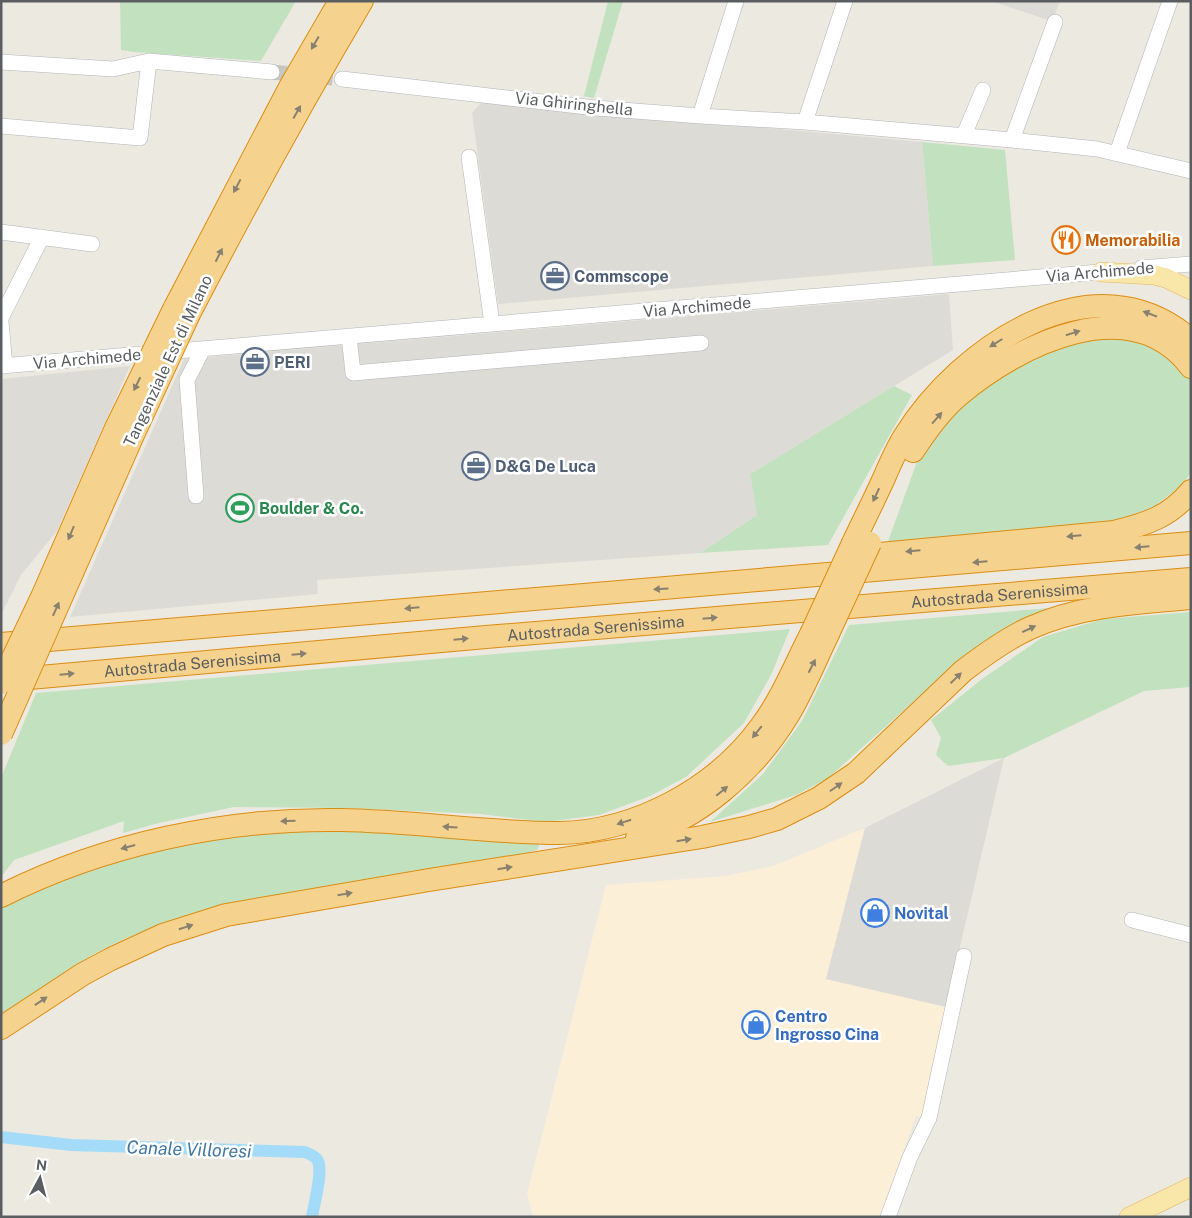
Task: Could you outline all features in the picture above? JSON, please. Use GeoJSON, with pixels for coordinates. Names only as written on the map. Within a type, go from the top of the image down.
{"type":"FeatureCollection","features":[{"type":"Feature","properties":{"kind":"highway","name":"Tangenziale Est di Milano"},"geometry":{"type":"LineString","coordinates":[[1,734],[133,435],[181,311],[285,95],[340,1]]}},
{"type":"Feature","properties":{"kind":"highway","name":"Tangenziale Est di Milano"},"geometry":{"type":"LineString","coordinates":[[1,681],[42,598],[116,428],[181,311],[246,203],[362,1]]}},
{"type":"Feature","properties":{"kind":"highway"},"geometry":{"type":"LineString","coordinates":[[862,543],[896,450],[917,418],[949,380],[998,342],[1036,322],[1070,310],[1104,305],[1129,308],[1150,314],[1170,323],[1191,340]]}},
{"type":"Feature","properties":{"kind":"highway"},"geometry":{"type":"LineString","coordinates":[[584,855],[646,835],[697,809],[734,781],[754,761],[784,721],[820,634],[862,543],[911,454],[931,426],[959,395],[1020,353],[1042,343],[1075,332],[1110,327],[1139,332],[1161,341],[1175,350],[1191,367]]}},
{"type":"Feature","properties":{"kind":"highway"},"geometry":{"type":"LineString","coordinates":[[769,580],[880,554],[1114,532],[1139,526],[1158,518],[1176,507],[1191,491]]}},
{"type":"Feature","properties":{"kind":"highway","name":"Autostrada Serenissima"},"geometry":{"type":"LineString","coordinates":[[1,644],[1191,543]]}},
{"type":"Feature","properties":{"kind":"highway","name":"Autostrada Serenissima"},"geometry":{"type":"LineString","coordinates":[[1,681],[496,636],[1191,579]]}},
{"type":"Feature","properties":{"kind":"highway"},"geometry":{"type":"LineString","coordinates":[[1,1028],[76,978],[111,959],[163,935],[200,923],[255,909],[730,832],[788,814],[819,798],[856,773],[963,672],[980,658],[1017,634],[1048,621],[1089,609],[1191,598]]}},
{"type":"Feature","properties":{"kind":"highway"},"geometry":{"type":"LineString","coordinates":[[1,896],[47,874],[105,854],[156,841],[233,826],[272,822],[340,820],[559,834],[593,830],[631,820],[666,806],[692,792],[747,744],[773,709],[820,634]]}},
{"type":"Feature","properties":{"kind":"main road"},"geometry":{"type":"LineString","coordinates":[[1101,272],[1154,275],[1166,278],[1191,290]]}},
{"type":"Feature","properties":{"kind":"main road"},"geometry":{"type":"LineString","coordinates":[[1129,1217],[1191,1187]]}},
{"type":"Feature","properties":{"kind":"street"},"geometry":{"type":"LineString","coordinates":[[700,116],[736,1]]}},
{"type":"Feature","properties":{"kind":"street"},"geometry":{"type":"LineString","coordinates":[[805,122],[845,1]]}},
{"type":"Feature","properties":{"kind":"street"},"geometry":{"type":"LineString","coordinates":[[1117,153],[1170,1]]}},
{"type":"Feature","properties":{"kind":"street"},"geometry":{"type":"LineString","coordinates":[[1012,140],[1055,22]]}},
{"type":"Feature","properties":{"kind":"street"},"geometry":{"type":"LineString","coordinates":[[1,62],[113,69],[149,61],[272,72]]}},
{"type":"Feature","properties":{"kind":"street"},"geometry":{"type":"LineString","coordinates":[[1,126],[140,138],[149,61]]}},
{"type":"Feature","properties":{"kind":"street","name":"Via Ghiringhella"},"geometry":{"type":"LineString","coordinates":[[342,79],[596,108],[964,135],[1097,149],[1191,171]]}},
{"type":"Feature","properties":{"kind":"street"},"geometry":{"type":"LineString","coordinates":[[964,135],[983,90]]}},
{"type":"Feature","properties":{"kind":"street"},"geometry":{"type":"LineString","coordinates":[[469,157],[492,324]]}},
{"type":"Feature","properties":{"kind":"street"},"geometry":{"type":"LineString","coordinates":[[1,232],[92,244]]}},
{"type":"Feature","properties":{"kind":"street"},"geometry":{"type":"LineString","coordinates":[[1,318],[42,237]]}},
{"type":"Feature","properties":{"kind":"street","name":"Via Archimede"},"geometry":{"type":"LineString","coordinates":[[3,366],[1191,264]]}},
{"type":"Feature","properties":{"kind":"street"},"geometry":{"type":"LineString","coordinates":[[1,322],[3,366]]}},
{"type":"Feature","properties":{"kind":"street"},"geometry":{"type":"LineString","coordinates":[[349,336],[353,373],[701,343]]}},
{"type":"Feature","properties":{"kind":"street"},"geometry":{"type":"LineString","coordinates":[[196,496],[187,380],[203,349]]}},
{"type":"Feature","properties":{"kind":"street"},"geometry":{"type":"LineString","coordinates":[[1132,920],[1191,935]]}},
{"type":"Feature","properties":{"kind":"street"},"geometry":{"type":"LineString","coordinates":[[888,1217],[910,1157],[929,1118],[964,956]]}},
{"type":"Feature","properties":{"kind":"shaded area"},"geometry":{"type":"Polygon","coordinates":[[[991,1],[1060,1],[1054,17],[1048,20],[991,1]]]}},
{"type":"Feature","properties":{"kind":"shaded area"},"geometry":{"type":"Polygon","coordinates":[[[482,102],[922,142],[933,266],[498,304],[472,113],[482,102]]]}},
{"type":"Feature","properties":{"kind":"shaded area"},"geometry":{"type":"Polygon","coordinates":[[[949,294],[953,350],[750,474],[757,515],[700,553],[317,580],[318,594],[70,617],[184,359],[949,294]]]}},
{"type":"Feature","properties":{"kind":"shaded area"},"geometry":{"type":"Polygon","coordinates":[[[130,366],[57,531],[21,575],[1,615],[1,379],[130,366]]]}},
{"type":"Feature","properties":{"kind":"shaded area"},"geometry":{"type":"Polygon","coordinates":[[[1004,758],[946,1007],[826,979],[865,828],[1004,758]]]}},
{"type":"Feature","properties":{"kind":"shaded area","name":"Centro Ingrosso Cina"},"geometry":{"type":"Polygon","coordinates":[[[865,828],[826,979],[946,1007],[925,1117],[916,1116],[880,1217],[533,1217],[527,1194],[606,885],[725,876],[773,866],[865,828]]]}},
{"type":"Feature","properties":{"kind":"green space"},"geometry":{"type":"Polygon","coordinates":[[[120,1],[296,1],[261,61],[121,50],[120,1]]]}},
{"type":"Feature","properties":{"kind":"green space"},"geometry":{"type":"Polygon","coordinates":[[[608,1],[623,1],[594,98],[584,96],[608,1]]]}},
{"type":"Feature","properties":{"kind":"green space"},"geometry":{"type":"Polygon","coordinates":[[[922,142],[1005,150],[1015,260],[933,266],[922,142]]]}},
{"type":"Feature","properties":{"kind":"green space"},"geometry":{"type":"Polygon","coordinates":[[[1107,334],[1147,342],[1183,370],[1191,381],[1191,471],[1184,484],[1152,508],[1106,525],[887,544],[922,448],[951,413],[989,381],[1030,357],[1107,334]]]}},
{"type":"Feature","properties":{"kind":"green space"},"geometry":{"type":"Polygon","coordinates":[[[894,386],[912,395],[828,545],[700,553],[757,515],[750,474],[894,386]]]}},
{"type":"Feature","properties":{"kind":"green space"},"geometry":{"type":"Polygon","coordinates":[[[1049,608],[998,636],[940,678],[827,779],[796,795],[710,822],[763,774],[802,721],[849,625],[1049,608]]]}},
{"type":"Feature","properties":{"kind":"green space"},"geometry":{"type":"Polygon","coordinates":[[[1191,612],[1191,687],[1144,691],[1004,758],[948,766],[936,755],[941,738],[931,720],[982,679],[1043,637],[1103,619],[1191,612]]]}},
{"type":"Feature","properties":{"kind":"green space"},"geometry":{"type":"Polygon","coordinates":[[[790,629],[771,675],[744,723],[686,777],[650,796],[599,815],[546,822],[480,814],[347,808],[234,807],[159,823],[123,833],[124,821],[14,860],[1,877],[1,778],[36,693],[790,629]]]}},
{"type":"Feature","properties":{"kind":"green space"},"geometry":{"type":"Polygon","coordinates":[[[297,827],[538,842],[539,846],[537,850],[518,855],[234,902],[180,918],[111,945],[94,954],[58,976],[1,1017],[1,902],[134,851],[297,827]]]}},
{"type":"Feature","properties":{"kind":"waterway","name":"Canale Villoresi"},"geometry":{"type":"LineString","coordinates":[[1,1137],[71,1145],[305,1152],[316,1158],[319,1166],[319,1180],[312,1217]]}},
{"type":"Feature","properties":{"kind":"tunnel"},"geometry":{"type":"LineString","coordinates":[[272,72],[342,79]]}},
{"type":"Feature","properties":{"kind":"place","name":"Memorabilia"},"geometry":{"type":"Point","coordinates":[1066,240]}},
{"type":"Feature","properties":{"kind":"place","name":"Commscope"},"geometry":{"type":"Point","coordinates":[555,276]}},
{"type":"Feature","properties":{"kind":"place","name":"PERI"},"geometry":{"type":"Point","coordinates":[255,362]}},
{"type":"Feature","properties":{"kind":"place","name":"D&G De Luca"},"geometry":{"type":"Point","coordinates":[476,466]}},
{"type":"Feature","properties":{"kind":"place","name":"Boulder & Co."},"geometry":{"type":"Point","coordinates":[240,508]}},
{"type":"Feature","properties":{"kind":"place","name":"Novital"},"geometry":{"type":"Point","coordinates":[875,913]}},
{"type":"Feature","properties":{"kind":"place","name":"Centro Ingrosso Cina"},"geometry":{"type":"Point","coordinates":[756,1025]}}]}
